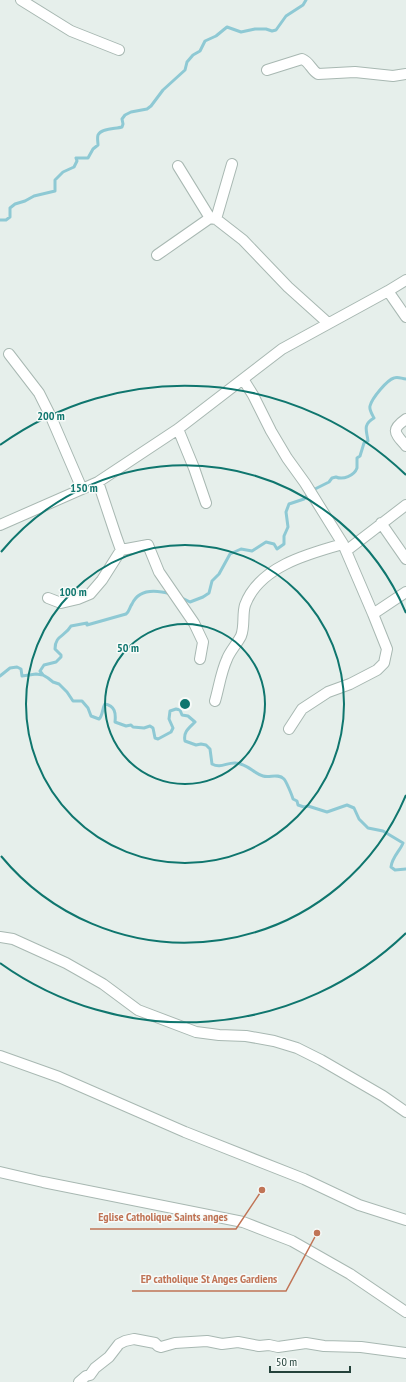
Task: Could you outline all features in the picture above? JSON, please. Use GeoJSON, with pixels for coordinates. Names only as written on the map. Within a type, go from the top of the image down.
{"type":"FeatureCollection","features":[{"type":"Feature","properties":{"kind":"street"},"geometry":{"type":"LineString","coordinates":[[21,0],[71,31],[119,50]]}},
{"type":"Feature","properties":{"kind":"street"},"geometry":{"type":"LineString","coordinates":[[267,70],[302,59],[307,61],[315,73],[318,74],[355,72],[392,76],[406,74]]}},
{"type":"Feature","properties":{"kind":"street"},"geometry":{"type":"LineString","coordinates":[[157,255],[213,219],[232,164]]}},
{"type":"Feature","properties":{"kind":"street"},"geometry":{"type":"LineString","coordinates":[[178,166],[213,219],[243,240],[288,287],[328,323]]}},
{"type":"Feature","properties":{"kind":"street"},"geometry":{"type":"LineString","coordinates":[[0,525],[98,482],[178,429],[282,349],[406,280]]}},
{"type":"Feature","properties":{"kind":"street"},"geometry":{"type":"LineString","coordinates":[[388,291],[406,317]]}},
{"type":"Feature","properties":{"kind":"street"},"geometry":{"type":"LineString","coordinates":[[9,354],[39,393],[51,416],[82,489]]}},
{"type":"Feature","properties":{"kind":"street"},"geometry":{"type":"LineString","coordinates":[[242,379],[253,395],[271,431],[287,458],[330,521],[345,548],[387,650],[384,663],[376,670],[350,684],[328,692],[302,709],[289,729]]}},
{"type":"Feature","properties":{"kind":"street"},"geometry":{"type":"LineString","coordinates":[[406,419],[396,427],[395,431],[406,446]]}},
{"type":"Feature","properties":{"kind":"street"},"geometry":{"type":"LineString","coordinates":[[178,429],[206,503]]}},
{"type":"Feature","properties":{"kind":"street"},"geometry":{"type":"LineString","coordinates":[[98,482],[121,550]]}},
{"type":"Feature","properties":{"kind":"street"},"geometry":{"type":"LineString","coordinates":[[215,701],[227,659],[241,636],[244,626],[245,606],[255,587],[271,572],[290,563],[320,550],[345,548],[406,505]]}},
{"type":"Feature","properties":{"kind":"street"},"geometry":{"type":"LineString","coordinates":[[382,523],[406,559]]}},
{"type":"Feature","properties":{"kind":"street"},"geometry":{"type":"LineString","coordinates":[[48,598],[61,603],[78,600],[90,594],[102,580],[121,550],[148,545],[159,572],[194,623],[203,642],[200,659]]}},
{"type":"Feature","properties":{"kind":"street"},"geometry":{"type":"LineString","coordinates":[[373,614],[406,592]]}},
{"type":"Feature","properties":{"kind":"street"},"geometry":{"type":"LineString","coordinates":[[0,931],[13,939],[66,962],[103,984],[138,1010],[196,1032],[246,1036],[274,1041],[297,1048],[321,1060],[383,1096],[406,1112]]}},
{"type":"Feature","properties":{"kind":"street"},"geometry":{"type":"LineString","coordinates":[[0,937],[13,939]]}},
{"type":"Feature","properties":{"kind":"street"},"geometry":{"type":"LineString","coordinates":[[0,1056],[59,1077],[185,1132],[304,1179],[359,1205],[406,1220]]}},
{"type":"Feature","properties":{"kind":"street"},"geometry":{"type":"LineString","coordinates":[[0,1172],[243,1222],[298,1244],[350,1274],[406,1312]]}},
{"type":"Feature","properties":{"kind":"street"},"geometry":{"type":"LineString","coordinates":[[79,1382],[86,1376],[90,1375],[109,1357],[119,1344],[134,1339],[155,1343],[161,1347],[175,1343],[207,1341],[222,1344],[238,1342],[259,1346],[269,1345],[278,1347],[306,1342],[324,1346],[361,1347],[406,1353]]}},
{"type":"Feature","properties":{"kind":"waterway"},"geometry":{"type":"LineString","coordinates":[[0,220],[6,220],[10,217],[10,208],[15,204],[34,196],[55,191],[55,180],[63,172],[74,167],[77,161],[76,158],[88,158],[93,149],[98,145],[98,135],[102,131],[122,127],[122,119],[125,115],[131,112],[147,109],[151,106],[163,90],[185,70],[187,62],[193,55],[200,51],[205,41],[216,36],[227,27],[241,32],[255,29],[276,30],[286,16],[303,5],[306,0]]}},
{"type":"Feature","properties":{"kind":"waterway"},"geometry":{"type":"LineString","coordinates":[[182,598],[190,602],[209,593],[212,581],[219,574],[230,554],[241,549],[252,551],[266,542],[274,544],[277,549],[284,544],[284,536],[288,527],[286,512],[289,504],[304,499],[311,491],[329,482],[332,478],[345,478],[356,471],[357,458],[360,456],[364,443],[368,441],[366,428],[368,423],[374,418],[370,409],[371,403],[380,390],[391,379],[397,377],[406,379]]}},
{"type":"Feature","properties":{"kind":"waterway"},"geometry":{"type":"LineString","coordinates":[[43,675],[40,671],[44,665],[56,662],[61,657],[55,649],[55,644],[58,638],[69,630],[71,626],[87,623],[87,625],[126,614],[135,599],[144,593],[154,591],[171,594]]}},
{"type":"Feature","properties":{"kind":"waterway"},"geometry":{"type":"LineString","coordinates":[[0,676],[10,668],[17,667],[21,669],[22,676],[36,674],[43,675],[59,684],[73,701],[82,701],[88,708],[91,716],[99,719],[105,704],[111,706],[114,710],[115,722],[126,726],[131,725],[133,727],[144,728],[150,726],[153,728],[155,738],[158,739],[171,732],[173,728],[169,719],[170,711],[176,709],[180,710],[182,715],[188,716],[195,722],[186,733],[185,741],[196,745],[206,745],[210,749],[212,764],[218,766],[233,763],[240,764],[263,776],[282,777],[286,782],[293,799],[297,801],[298,805],[304,807],[308,806],[327,812],[347,805],[354,808],[359,819],[368,828],[383,831],[403,843],[393,860],[391,867],[395,870],[406,869]]}},
{"type":"Feature","properties":{"kind":"place","name":"Eglise Catholique Saints anges"},"geometry":{"type":"Point","coordinates":[262,1190]}},
{"type":"Feature","properties":{"kind":"place","name":"EP catholique St Anges Gardiens"},"geometry":{"type":"Point","coordinates":[317,1233]}}]}
